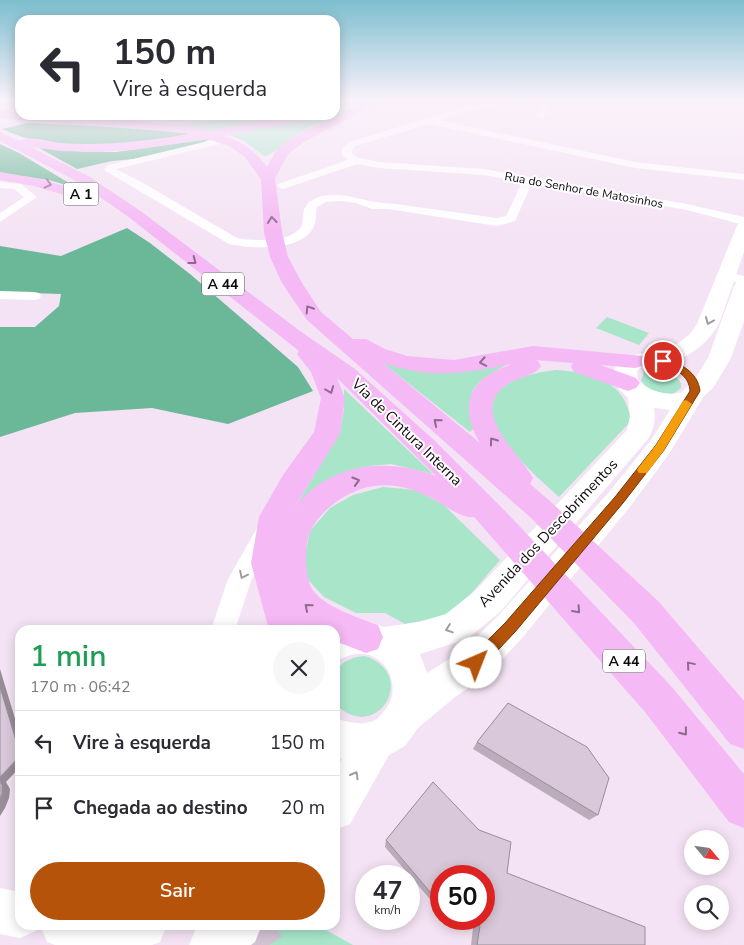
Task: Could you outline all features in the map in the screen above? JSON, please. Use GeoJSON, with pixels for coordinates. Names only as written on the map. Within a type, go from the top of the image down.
{"type":"FeatureCollection","features":[{"type":"Feature","properties":{"kind":"highway","name":"Via de Cintura Interna"},"geometry":{"type":"LineString","coordinates":[[23,145],[85,180],[136,215],[155,232],[292,336],[347,374],[426,448],[498,522],[658,699],[744,807]]}},
{"type":"Feature","properties":{"kind":"highway"},"geometry":{"type":"LineString","coordinates":[[47,145],[100,149],[144,145]]}},
{"type":"Feature","properties":{"kind":"highway"},"geometry":{"type":"LineString","coordinates":[[237,145],[257,161],[275,182]]}},
{"type":"Feature","properties":{"kind":"highway"},"geometry":{"type":"LineString","coordinates":[[275,182],[282,152],[291,145]]}},
{"type":"Feature","properties":{"kind":"highway","name":"A 1"},"geometry":{"type":"LineString","coordinates":[[0,176],[77,192],[115,208],[155,232]]}},
{"type":"Feature","properties":{"kind":"highway","name":"Via de Cintura Interna"},"geometry":{"type":"LineString","coordinates":[[275,182],[273,232],[279,257],[292,283],[314,316],[541,510],[646,612],[744,730]]}},
{"type":"Feature","properties":{"kind":"highway"},"geometry":{"type":"LineString","coordinates":[[331,331],[377,354],[428,366],[454,367],[533,353],[639,374]]}},
{"type":"Feature","properties":{"kind":"highway"},"geometry":{"type":"LineString","coordinates":[[285,625],[267,564],[274,517],[293,483],[327,434],[333,398],[322,370],[292,336]]}},
{"type":"Feature","properties":{"kind":"highway"},"geometry":{"type":"LineString","coordinates":[[541,510],[489,438],[482,423],[480,409],[483,394],[495,379],[514,370],[536,364],[564,364],[639,374]]}},
{"type":"Feature","properties":{"kind":"highway"},"geometry":{"type":"LineString","coordinates":[[333,625],[302,602],[292,581],[290,551],[298,524],[335,488],[359,479],[388,475],[419,480],[446,492],[498,522]]}},
{"type":"Feature","properties":{"kind":"highway"},"geometry":{"type":"LineString","coordinates":[[340,629],[362,642]]}},
{"type":"Feature","properties":{"kind":"main road","name":"Avenida dos Descobrimentos"},"geometry":{"type":"LineString","coordinates":[[375,741],[394,731],[407,714],[442,684],[476,663],[499,614],[609,490],[660,448],[692,394],[704,385],[715,370],[738,281],[744,228]]}},
{"type":"Feature","properties":{"kind":"main road","name":"Avenida dos Descobrimentos"},"geometry":{"type":"LineString","coordinates":[[609,490],[639,433],[642,416],[639,374],[691,344],[702,335],[738,281]]}},
{"type":"Feature","properties":{"kind":"main road"},"geometry":{"type":"LineString","coordinates":[[674,365],[690,377],[694,384],[692,394],[680,402],[653,400],[639,374],[674,365]]}},
{"type":"Feature","properties":{"kind":"main road","name":"Avenida dos Descobrimentos"},"geometry":{"type":"LineString","coordinates":[[362,642],[419,638],[499,614]]}},
{"type":"Feature","properties":{"kind":"main road"},"geometry":{"type":"LineString","coordinates":[[362,642],[400,655],[410,672],[412,693],[407,714]]}},
{"type":"Feature","properties":{"kind":"main road"},"geometry":{"type":"LineString","coordinates":[[340,739],[353,743],[375,741]]}},
{"type":"Feature","properties":{"kind":"main road"},"geometry":{"type":"LineString","coordinates":[[340,800],[375,741]]}},
{"type":"Feature","properties":{"kind":"main road"},"geometry":{"type":"LineString","coordinates":[[0,911],[15,914]]}},
{"type":"Feature","properties":{"kind":"main road"},"geometry":{"type":"LineString","coordinates":[[104,930],[127,930]]}},
{"type":"Feature","properties":{"kind":"main road"},"geometry":{"type":"LineString","coordinates":[[213,945],[232,930]]}},
{"type":"Feature","properties":{"kind":"street"},"geometry":{"type":"LineString","coordinates":[[205,145],[112,167],[109,170],[141,186],[233,240],[245,244],[282,241],[305,232],[309,225],[310,208],[318,201],[333,198],[358,200],[372,206],[388,206],[497,222],[506,221],[511,218],[528,180]]}},
{"type":"Feature","properties":{"kind":"street"},"geometry":{"type":"LineString","coordinates":[[351,145],[347,149],[348,155],[356,161]]}},
{"type":"Feature","properties":{"kind":"street"},"geometry":{"type":"LineString","coordinates":[[544,145],[636,165],[744,177]]}},
{"type":"Feature","properties":{"kind":"street"},"geometry":{"type":"LineString","coordinates":[[275,182],[356,161]]}},
{"type":"Feature","properties":{"kind":"street","name":"Rua do Senhor de Matosinhos"},"geometry":{"type":"LineString","coordinates":[[356,161],[379,165],[484,172],[687,207],[744,221]]}},
{"type":"Feature","properties":{"kind":"street"},"geometry":{"type":"LineString","coordinates":[[0,185],[17,186],[31,197],[0,218]]}},
{"type":"Feature","properties":{"kind":"street"},"geometry":{"type":"LineString","coordinates":[[0,295],[34,296]]}},
{"type":"Feature","properties":{"kind":"street"},"geometry":{"type":"LineString","coordinates":[[225,625],[240,579],[274,517]]}},
{"type":"Feature","properties":{"kind":"green space"},"geometry":{"type":"Polygon","coordinates":[[[0,145],[2,145],[79,189],[49,180],[0,173],[0,145]]]}},
{"type":"Feature","properties":{"kind":"green space"},"geometry":{"type":"Polygon","coordinates":[[[165,145],[197,145],[77,169],[39,148],[116,152],[165,145]]]}},
{"type":"Feature","properties":{"kind":"green space"},"geometry":{"type":"Polygon","coordinates":[[[249,145],[282,145],[268,155],[264,156],[249,145]]]}},
{"type":"Feature","properties":{"kind":"green space"},"geometry":{"type":"Polygon","coordinates":[[[127,228],[190,274],[298,367],[313,391],[228,424],[152,408],[75,413],[0,437],[0,327],[35,327],[59,306],[61,294],[0,292],[0,246],[61,256],[127,228]]]}},
{"type":"Feature","properties":{"kind":"green space"},"geometry":{"type":"Polygon","coordinates":[[[607,317],[649,333],[639,345],[596,328],[607,317]]]}},
{"type":"Feature","properties":{"kind":"green space"},"geometry":{"type":"Polygon","coordinates":[[[379,360],[510,363],[488,375],[475,387],[470,404],[473,429],[470,432],[379,360]]]}},
{"type":"Feature","properties":{"kind":"green space"},"geometry":{"type":"Polygon","coordinates":[[[556,370],[582,373],[605,381],[622,396],[628,407],[631,421],[559,497],[511,449],[503,439],[490,414],[496,395],[507,384],[532,374],[556,370]]]}},
{"type":"Feature","properties":{"kind":"green space"},"geometry":{"type":"Polygon","coordinates":[[[659,370],[671,374],[681,383],[681,388],[673,394],[659,392],[647,387],[641,380],[644,372],[659,370]]]}},
{"type":"Feature","properties":{"kind":"green space"},"geometry":{"type":"Polygon","coordinates":[[[344,389],[433,474],[391,464],[348,471],[291,514],[340,432],[344,409],[344,389]]]}},
{"type":"Feature","properties":{"kind":"green space"},"geometry":{"type":"Polygon","coordinates":[[[383,487],[416,490],[444,505],[500,560],[464,602],[441,617],[405,624],[385,613],[356,613],[324,597],[307,579],[304,559],[310,531],[330,508],[353,495],[383,487]]]}},
{"type":"Feature","properties":{"kind":"green space"},"geometry":{"type":"Polygon","coordinates":[[[365,656],[381,665],[389,677],[391,690],[386,702],[378,711],[366,716],[352,715],[340,708],[340,667],[348,660],[365,656]]]}},
{"type":"Feature","properties":{"kind":"green space"},"geometry":{"type":"Polygon","coordinates":[[[277,930],[326,930],[353,945],[263,945],[277,930]]]}},
{"type":"Feature","properties":{"kind":"building"},"geometry":{"type":"Polygon","coordinates":[[[0,687],[15,737],[15,761],[0,777],[0,687]]]}},
{"type":"Feature","properties":{"kind":"building"},"geometry":{"type":"Polygon","coordinates":[[[508,703],[587,747],[609,778],[598,815],[477,742],[508,703]]]}},
{"type":"Feature","properties":{"kind":"building"},"geometry":{"type":"Polygon","coordinates":[[[0,781],[2,794],[0,799],[0,781]]]}},
{"type":"Feature","properties":{"kind":"building"},"geometry":{"type":"Polygon","coordinates":[[[433,782],[479,830],[511,842],[507,873],[645,927],[645,945],[477,945],[479,930],[495,930],[495,865],[430,865],[430,892],[420,880],[420,865],[407,865],[386,840],[433,782]]]}},
{"type":"Feature","properties":{"kind":"tunnel"},"geometry":{"type":"LineString","coordinates":[[259,930],[269,945]]}},
{"type":"Feature","properties":{"kind":"slow traffic"},"geometry":{"type":"LineString","coordinates":[[643,470],[660,448],[686,404]]}},
{"type":"Feature","properties":{"kind":"route"},"geometry":{"type":"LineString","coordinates":[[476,663],[510,628],[619,500],[660,448],[695,391],[694,384],[683,370],[663,361]]}}]}
